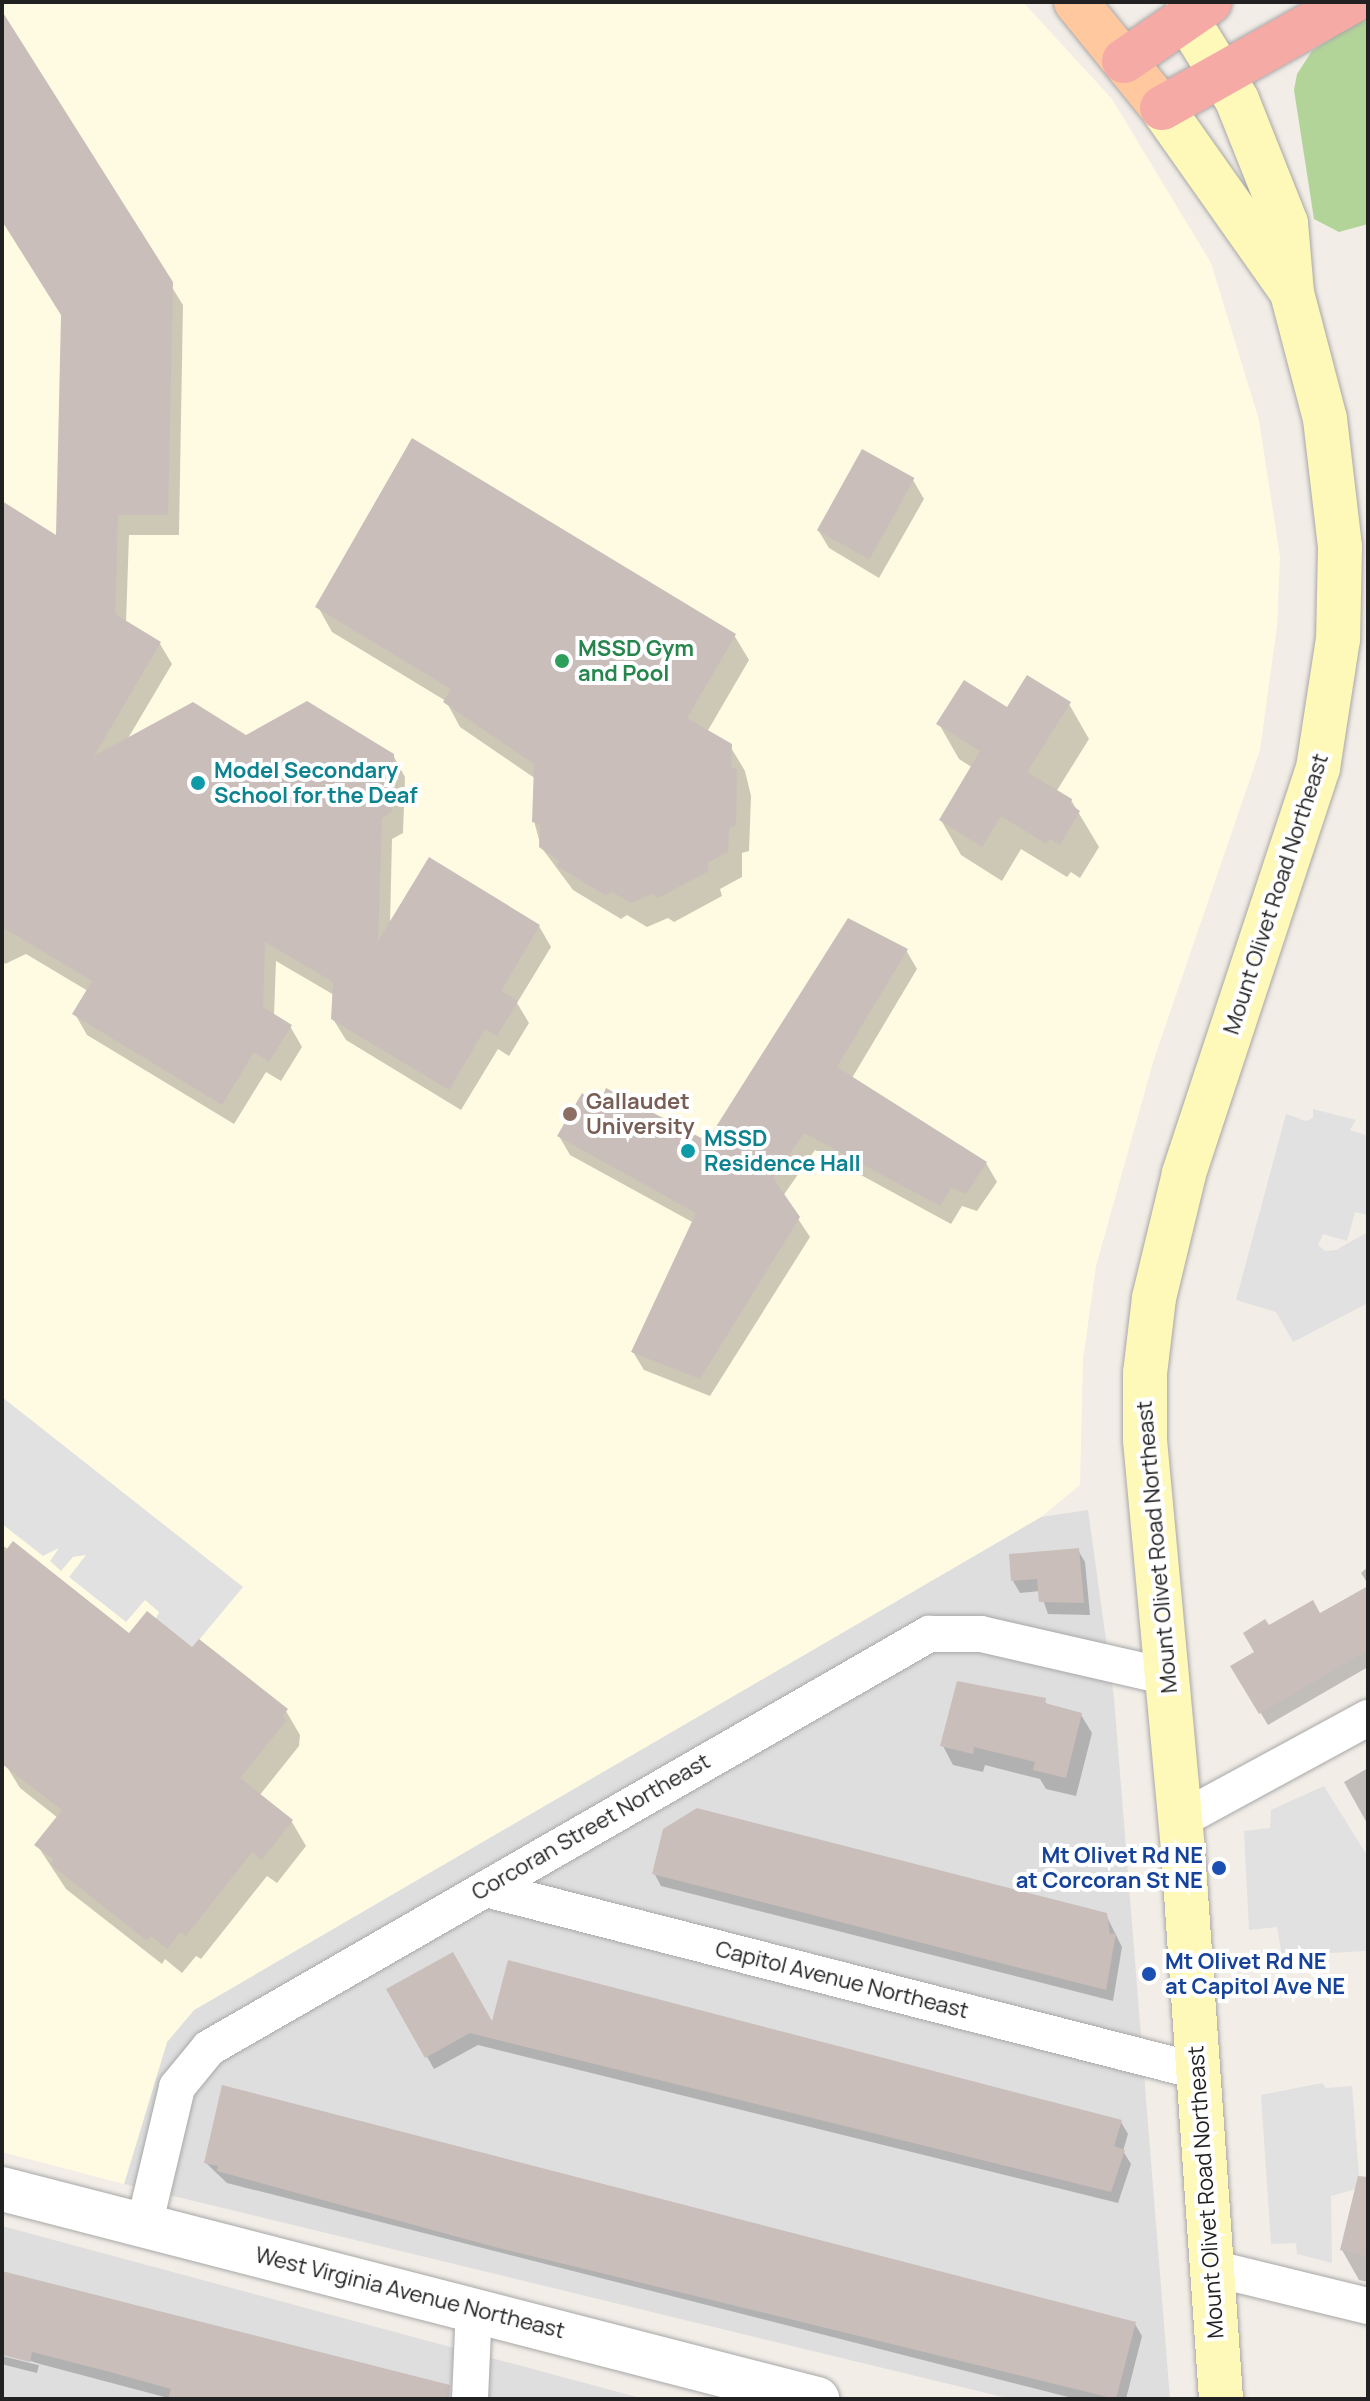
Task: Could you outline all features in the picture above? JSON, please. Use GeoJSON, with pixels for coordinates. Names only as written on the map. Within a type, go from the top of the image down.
{"type":"FeatureCollection","features":[{"type":"Feature","properties":{"kind":"highway"},"geometry":{"type":"LineString","coordinates":[[1162,108],[1221,72],[1351,2]]}},
{"type":"Feature","properties":{"kind":"highway"},"geometry":{"type":"LineString","coordinates":[[1124,61],[1189,7]]}},
{"type":"Feature","properties":{"kind":"main road","name":"Mount Olivet Road Northeast"},"geometry":{"type":"LineString","coordinates":[[1076,2],[1162,108],[1292,293]]}},
{"type":"Feature","properties":{"kind":"main road","name":"Mount Olivet Road Northeast"},"geometry":{"type":"LineString","coordinates":[[1189,7],[1258,145],[1286,223],[1292,293],[1332,464],[1340,547],[1338,639],[1318,768],[1184,1174],[1148,1333],[1145,1440],[1180,1820],[1221,2399]]}},
{"type":"Feature","properties":{"kind":"street","name":"Corcoran Street Northeast"},"geometry":{"type":"LineString","coordinates":[[144,2226],[177,2087],[199,2056],[929,1634],[981,1634],[1168,1677]]}},
{"type":"Feature","properties":{"kind":"street"},"geometry":{"type":"LineString","coordinates":[[1180,1820],[1368,1718]]}},
{"type":"Feature","properties":{"kind":"street","name":"Capitol Avenue Northeast"},"geometry":{"type":"LineString","coordinates":[[486,1889],[1197,2071]]}},
{"type":"Feature","properties":{"kind":"street","name":"West Virginia Avenue Northeast"},"geometry":{"type":"LineString","coordinates":[[2,2189],[817,2399]]}},
{"type":"Feature","properties":{"kind":"street"},"geometry":{"type":"LineString","coordinates":[[1212,2268],[1368,2306]]}},
{"type":"Feature","properties":{"kind":"street"},"geometry":{"type":"LineString","coordinates":[[470,2399],[474,2309]]}},
{"type":"Feature","properties":{"kind":"shaded area","name":"Gallaudet University"},"geometry":{"type":"Polygon","coordinates":[[[2,2],[1023,2],[1112,99],[1211,263],[1259,420],[1280,557],[1277,626],[1260,750],[1154,1059],[1096,1266],[1083,1360],[1080,1485],[1041,1517],[194,2010],[167,2042],[124,2184],[2,2152],[2,2]]]}},
{"type":"Feature","properties":{"kind":"shaded area"},"geometry":{"type":"Polygon","coordinates":[[[1313,1109],[1356,1120],[1350,1130],[1368,1136],[1368,1215],[1355,1212],[1347,1241],[1323,1234],[1318,1245],[1325,1251],[1336,1250],[1368,1232],[1368,1303],[1293,1342],[1276,1312],[1236,1300],[1286,1114],[1306,1121],[1313,1118],[1313,1109]]]}},
{"type":"Feature","properties":{"kind":"shaded area"},"geometry":{"type":"Polygon","coordinates":[[[2,1397],[243,1587],[174,1670],[156,1618],[159,1612],[145,1600],[126,1622],[69,1577],[86,1555],[73,1557],[61,1571],[50,1561],[59,1548],[43,1556],[2,1524],[2,1397]]]}},
{"type":"Feature","properties":{"kind":"shaded area"},"geometry":{"type":"Polygon","coordinates":[[[1088,1510],[1114,1698],[1170,2399],[1011,2399],[124,2184],[167,2042],[194,2010],[1041,1517],[1088,1510]]]}},
{"type":"Feature","properties":{"kind":"shaded area"},"geometry":{"type":"Polygon","coordinates":[[[1324,1786],[1368,1857],[1368,1947],[1365,1951],[1282,1956],[1277,1927],[1249,1930],[1244,1831],[1270,1828],[1271,1810],[1324,1786]]]}},
{"type":"Feature","properties":{"kind":"shaded area"},"geometry":{"type":"Polygon","coordinates":[[[1322,2083],[1326,2088],[1352,2086],[1360,2188],[1331,2196],[1332,2263],[1297,2254],[1296,2243],[1271,2244],[1261,2095],[1322,2083]]]}},
{"type":"Feature","properties":{"kind":"shaded area"},"geometry":{"type":"Polygon","coordinates":[[[2,2226],[644,2399],[2,2399],[2,2226]]]}},
{"type":"Feature","properties":{"kind":"green space"},"geometry":{"type":"Polygon","coordinates":[[[1368,15],[1368,224],[1339,232],[1314,219],[1294,90],[1297,74],[1312,51],[1368,15]]]}},
{"type":"Feature","properties":{"kind":"building","name":"Model Secondary School for the Deaf"},"geometry":{"type":"Polygon","coordinates":[[[2,11],[173,282],[168,515],[118,515],[115,614],[161,642],[94,756],[193,702],[246,735],[307,701],[394,754],[392,812],[382,818],[378,941],[429,857],[540,925],[501,991],[518,1001],[497,1036],[485,1029],[449,1090],[331,1019],[333,982],[265,942],[263,1007],[292,1025],[269,1062],[254,1052],[222,1105],[72,1014],[92,981],[2,927],[2,501],[56,535],[61,315],[2,221],[2,11]]]}},
{"type":"Feature","properties":{"kind":"building","name":"MSSD Gym and Pool"},"geometry":{"type":"Polygon","coordinates":[[[412,438],[736,634],[687,718],[732,744],[731,767],[737,769],[736,826],[729,828],[728,852],[707,863],[709,871],[658,898],[653,894],[631,903],[612,892],[605,895],[557,866],[559,861],[539,847],[540,824],[532,822],[534,764],[443,702],[451,689],[315,607],[412,438]]]}},
{"type":"Feature","properties":{"kind":"building"},"geometry":{"type":"Polygon","coordinates":[[[862,449],[914,478],[869,559],[817,530],[862,449]]]}},
{"type":"Feature","properties":{"kind":"building"},"geometry":{"type":"Polygon","coordinates":[[[1027,675],[1071,702],[1027,772],[1072,799],[1070,804],[1080,811],[1060,845],[1050,839],[1046,844],[1001,816],[982,847],[939,820],[980,751],[936,724],[964,680],[1007,707],[1027,675]]]}},
{"type":"Feature","properties":{"kind":"building","name":"MSSD Residence Hall"},"geometry":{"type":"Polygon","coordinates":[[[848,918],[908,949],[837,1067],[987,1162],[966,1194],[951,1188],[940,1206],[804,1133],[773,1178],[800,1217],[700,1379],[631,1352],[696,1213],[557,1136],[582,1093],[598,1108],[606,1088],[707,1141],[848,918]]]}},
{"type":"Feature","properties":{"kind":"building"},"geometry":{"type":"Polygon","coordinates":[[[13,1541],[129,1633],[147,1611],[192,1647],[199,1639],[288,1709],[283,1716],[287,1720],[240,1778],[293,1820],[262,1860],[252,1852],[186,1936],[181,1932],[167,1949],[151,1936],[147,1941],[50,1864],[53,1859],[34,1845],[62,1810],[2,1764],[2,1555],[13,1541]]]}},
{"type":"Feature","properties":{"kind":"building"},"geometry":{"type":"Polygon","coordinates":[[[1079,1548],[1084,1603],[1039,1602],[1037,1579],[1011,1581],[1009,1554],[1079,1548]]]}},
{"type":"Feature","properties":{"kind":"building"},"geometry":{"type":"Polygon","coordinates":[[[1368,1586],[1368,1650],[1259,1714],[1230,1666],[1254,1652],[1243,1633],[1265,1619],[1269,1625],[1313,1600],[1320,1613],[1368,1586]]]}},
{"type":"Feature","properties":{"kind":"building"},"geometry":{"type":"Polygon","coordinates":[[[957,1681],[1046,1698],[1045,1703],[1082,1713],[1066,1778],[1033,1770],[1035,1762],[974,1747],[973,1754],[940,1746],[957,1681]]]}},
{"type":"Feature","properties":{"kind":"building"},"geometry":{"type":"Polygon","coordinates":[[[697,1808],[1107,1913],[1110,1934],[1116,1933],[1106,1990],[652,1874],[663,1829],[697,1808]]]}},
{"type":"Feature","properties":{"kind":"building"},"geometry":{"type":"Polygon","coordinates":[[[453,1952],[492,2021],[508,1960],[1122,2120],[1114,2146],[1125,2150],[1111,2192],[470,2033],[425,2058],[386,1989],[453,1952]]]}},
{"type":"Feature","properties":{"kind":"building"},"geometry":{"type":"Polygon","coordinates":[[[222,2085],[1136,2322],[1116,2399],[491,2246],[217,2171],[218,2166],[204,2163],[222,2085]]]}},
{"type":"Feature","properties":{"kind":"building"},"geometry":{"type":"Polygon","coordinates":[[[1358,2176],[1368,2177],[1368,2257],[1340,2250],[1358,2176]]]}},
{"type":"Feature","properties":{"kind":"building"},"geometry":{"type":"Polygon","coordinates":[[[2,2271],[450,2385],[449,2399],[168,2399],[171,2389],[110,2372],[32,2352],[30,2362],[2,2355],[2,2271]]]}},
{"type":"Feature","properties":{"kind":"place","name":"MSSD Gym and Pool"},"geometry":{"type":"Point","coordinates":[562,661]}},
{"type":"Feature","properties":{"kind":"place","name":"Model Secondary School for the Deaf"},"geometry":{"type":"Point","coordinates":[198,783]}},
{"type":"Feature","properties":{"kind":"place","name":"Gallaudet University"},"geometry":{"type":"Point","coordinates":[570,1114]}},
{"type":"Feature","properties":{"kind":"place","name":"MSSD Residence Hall"},"geometry":{"type":"Point","coordinates":[688,1151]}},
{"type":"Feature","properties":{"kind":"place","name":"Mt Olivet Rd NE at Corcoran St NE"},"geometry":{"type":"Point","coordinates":[1219,1868]}},
{"type":"Feature","properties":{"kind":"place","name":"Mt Olivet Rd NE at Capitol Ave NE"},"geometry":{"type":"Point","coordinates":[1149,1974]}}]}
